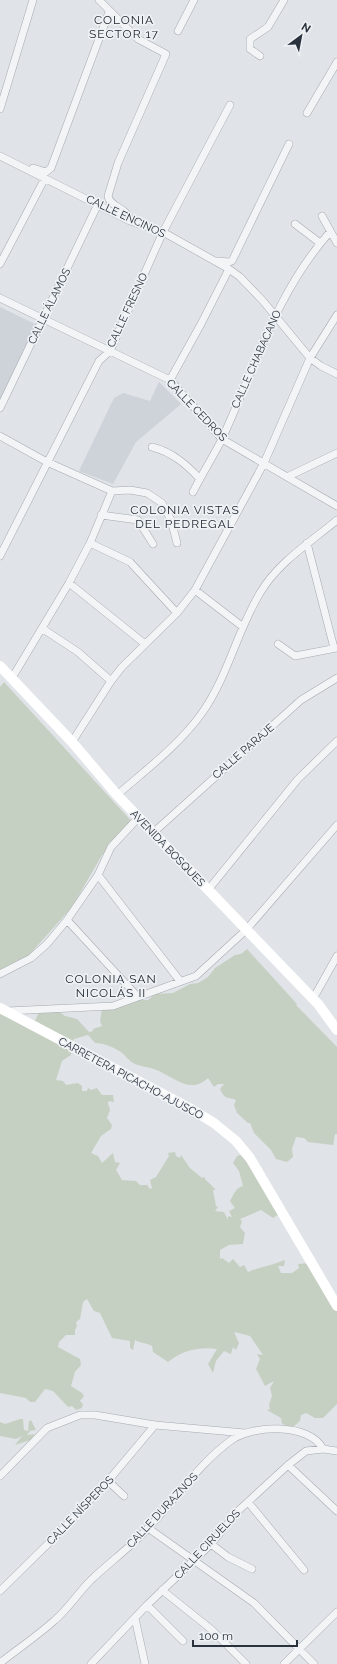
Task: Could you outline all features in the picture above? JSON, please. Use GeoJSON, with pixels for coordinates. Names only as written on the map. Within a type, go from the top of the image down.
{"type":"FeatureCollection","features":[{"type":"Feature","properties":{"kind":"street"},"geometry":{"type":"LineString","coordinates":[[0,109],[33,0]]}},
{"type":"Feature","properties":{"kind":"street"},"geometry":{"type":"LineString","coordinates":[[99,0],[109,12],[138,39],[166,54],[118,163],[108,196],[111,201],[126,212],[130,221]]}},
{"type":"Feature","properties":{"kind":"street"},"geometry":{"type":"LineString","coordinates":[[178,31],[194,0]]}},
{"type":"Feature","properties":{"kind":"street"},"geometry":{"type":"LineString","coordinates":[[260,56],[250,49],[250,39],[268,28],[284,0]]}},
{"type":"Feature","properties":{"kind":"street"},"geometry":{"type":"LineString","coordinates":[[48,170],[58,153],[109,12]]}},
{"type":"Feature","properties":{"kind":"street"},"geometry":{"type":"LineString","coordinates":[[307,113],[337,62]]}},
{"type":"Feature","properties":{"kind":"street","name":"CALLE FRESNO"},"geometry":{"type":"LineString","coordinates":[[0,556],[99,361],[110,351],[163,232],[230,105]]}},
{"type":"Feature","properties":{"kind":"street"},"geometry":{"type":"LineString","coordinates":[[215,261],[232,261],[290,144]]}},
{"type":"Feature","properties":{"kind":"street","name":"CALLE ENCINOS"},"geometry":{"type":"LineString","coordinates":[[0,156],[130,221],[163,232],[229,269],[240,277],[275,315],[310,358],[321,366],[337,374]]}},
{"type":"Feature","properties":{"kind":"street"},"geometry":{"type":"LineString","coordinates":[[11,162],[16,160],[42,171],[48,170]]}},
{"type":"Feature","properties":{"kind":"street"},"geometry":{"type":"LineString","coordinates":[[48,170],[64,187]]}},
{"type":"Feature","properties":{"kind":"street"},"geometry":{"type":"LineString","coordinates":[[0,264],[45,178]]}},
{"type":"Feature","properties":{"kind":"street","name":"CALLE ÁLAMOS"},"geometry":{"type":"LineString","coordinates":[[0,408],[98,204]]}},
{"type":"Feature","properties":{"kind":"street"},"geometry":{"type":"LineString","coordinates":[[322,216],[337,243]]}},
{"type":"Feature","properties":{"kind":"street"},"geometry":{"type":"LineString","coordinates":[[295,224],[320,243]]}},
{"type":"Feature","properties":{"kind":"street","name":"CALLE CHABACANO"},"geometry":{"type":"LineString","coordinates":[[193,492],[222,439],[260,346],[282,300],[320,243],[330,232]]}},
{"type":"Feature","properties":{"kind":"street"},"geometry":{"type":"LineString","coordinates":[[170,380],[229,269]]}},
{"type":"Feature","properties":{"kind":"street","name":"CALLE CEDROS"},"geometry":{"type":"LineString","coordinates":[[0,298],[170,380],[222,439],[289,476],[337,506]]}},
{"type":"Feature","properties":{"kind":"street"},"geometry":{"type":"LineString","coordinates":[[72,742],[111,681],[145,644],[177,613],[196,590],[264,463],[310,358],[337,315]]}},
{"type":"Feature","properties":{"kind":"street"},"geometry":{"type":"LineString","coordinates":[[0,436],[47,462],[112,491],[130,490],[147,493],[162,503],[171,520],[177,543]]}},
{"type":"Feature","properties":{"kind":"street"},"geometry":{"type":"LineString","coordinates":[[152,447],[168,452],[185,464],[200,479]]}},
{"type":"Feature","properties":{"kind":"street"},"geometry":{"type":"LineString","coordinates":[[289,476],[337,453]]}},
{"type":"Feature","properties":{"kind":"street"},"geometry":{"type":"LineString","coordinates":[[12,678],[69,584],[90,544],[112,491]]}},
{"type":"Feature","properties":{"kind":"street"},"geometry":{"type":"LineString","coordinates":[[101,515],[138,520],[153,544]]}},
{"type":"Feature","properties":{"kind":"street"},"geometry":{"type":"LineString","coordinates":[[117,795],[176,744],[190,729],[217,689],[250,609],[271,578],[307,543],[337,520]]}},
{"type":"Feature","properties":{"kind":"street"},"geometry":{"type":"LineString","coordinates":[[278,644],[295,656],[335,648],[307,543]]}},
{"type":"Feature","properties":{"kind":"street"},"geometry":{"type":"LineString","coordinates":[[90,544],[130,562],[177,613]]}},
{"type":"Feature","properties":{"kind":"street"},"geometry":{"type":"LineString","coordinates":[[69,584],[145,644]]}},
{"type":"Feature","properties":{"kind":"street"},"geometry":{"type":"LineString","coordinates":[[196,590],[243,627]]}},
{"type":"Feature","properties":{"kind":"street"},"geometry":{"type":"LineString","coordinates":[[43,629],[78,652],[111,681]]}},
{"type":"Feature","properties":{"kind":"street","name":"AVENIDA BOSQUES"},"geometry":{"type":"LineString","coordinates":[[0,666],[72,742],[117,795],[313,998],[337,1030]]}},
{"type":"Feature","properties":{"kind":"street","name":"CALLE PARAJE"},"geometry":{"type":"LineString","coordinates":[[154,832],[301,700],[337,678]]}},
{"type":"Feature","properties":{"kind":"street"},"geometry":{"type":"LineString","coordinates":[[208,890],[298,779],[337,741]]}},
{"type":"Feature","properties":{"kind":"street"},"geometry":{"type":"LineString","coordinates":[[0,974],[31,958],[47,944],[67,920],[98,875],[111,847],[139,817]]}},
{"type":"Feature","properties":{"kind":"street"},"geometry":{"type":"LineString","coordinates":[[3,1009],[113,1006],[196,976],[246,930],[337,825]]}},
{"type":"Feature","properties":{"kind":"street"},"geometry":{"type":"LineString","coordinates":[[98,875],[180,981]]}},
{"type":"Feature","properties":{"kind":"street"},"geometry":{"type":"LineString","coordinates":[[67,920],[138,997]]}},
{"type":"Feature","properties":{"kind":"street"},"geometry":{"type":"LineString","coordinates":[[313,998],[337,956]]}},
{"type":"Feature","properties":{"kind":"street","name":"CARRETERA PICACHO-AJUSCO"},"geometry":{"type":"LineString","coordinates":[[3,1009],[191,1109],[214,1123],[236,1141],[262,1176],[337,1306]]}},
{"type":"Feature","properties":{"kind":"street"},"geometry":{"type":"LineString","coordinates":[[0,1476],[47,1428],[80,1415],[95,1415],[155,1425],[245,1433]]}},
{"type":"Feature","properties":{"kind":"street","name":"CALLE NÍSPEROS"},"geometry":{"type":"LineString","coordinates":[[0,1591],[58,1534],[108,1481],[155,1425]]}},
{"type":"Feature","properties":{"kind":"street","name":"CALLE DURAZNOS"},"geometry":{"type":"LineString","coordinates":[[0,1663],[56,1620],[90,1582],[148,1528],[208,1461],[232,1439],[245,1433],[264,1429],[290,1430],[313,1437],[320,1442],[323,1449]]}},
{"type":"Feature","properties":{"kind":"street","name":"CALLE CIRUELOS"},"geometry":{"type":"LineString","coordinates":[[91,1664],[162,1590],[211,1544],[248,1502],[288,1465],[305,1451],[323,1449],[337,1451]]}},
{"type":"Feature","properties":{"kind":"street"},"geometry":{"type":"LineString","coordinates":[[288,1465],[337,1511]]}},
{"type":"Feature","properties":{"kind":"street"},"geometry":{"type":"LineString","coordinates":[[108,1481],[124,1496]]}},
{"type":"Feature","properties":{"kind":"street"},"geometry":{"type":"LineString","coordinates":[[248,1502],[304,1570]]}},
{"type":"Feature","properties":{"kind":"street"},"geometry":{"type":"LineString","coordinates":[[148,1528],[254,1603],[314,1664]]}},
{"type":"Feature","properties":{"kind":"street"},"geometry":{"type":"LineString","coordinates":[[211,1544],[228,1557],[252,1569]]}},
{"type":"Feature","properties":{"kind":"street"},"geometry":{"type":"LineString","coordinates":[[162,1590],[212,1630],[246,1664]]}},
{"type":"Feature","properties":{"kind":"street"},"geometry":{"type":"LineString","coordinates":[[147,1605],[183,1641]]}},
{"type":"Feature","properties":{"kind":"street"},"geometry":{"type":"LineString","coordinates":[[284,1664],[337,1612]]}},
{"type":"Feature","properties":{"kind":"street"},"geometry":{"type":"LineString","coordinates":[[135,1618],[145,1664]]}},
{"type":"Feature","properties":{"kind":"shaded area"},"geometry":{"type":"Polygon","coordinates":[[[0,307],[37,325],[0,399],[0,307]]]}},
{"type":"Feature","properties":{"kind":"shaded area"},"geometry":{"type":"Polygon","coordinates":[[[159,382],[181,404],[136,442],[113,484],[79,471],[114,398],[123,393],[150,401],[159,382]]]}},
{"type":"Feature","properties":{"kind":"green space"},"geometry":{"type":"Polygon","coordinates":[[[4,682],[135,825],[102,855],[72,907],[29,955],[0,971],[0,687],[4,682]]]}},
{"type":"Feature","properties":{"kind":"green space"},"geometry":{"type":"Polygon","coordinates":[[[247,949],[297,1004],[296,1005],[337,1047],[337,1134],[335,1134],[333,1145],[308,1142],[304,1138],[296,1137],[292,1149],[293,1157],[287,1162],[276,1159],[271,1150],[254,1133],[250,1123],[248,1123],[237,1113],[234,1105],[236,1100],[223,1095],[220,1089],[224,1084],[218,1084],[214,1087],[208,1078],[202,1083],[196,1085],[184,1084],[156,1070],[135,1064],[115,1048],[95,1043],[88,1035],[74,1039],[71,1055],[62,1061],[56,1080],[63,1081],[66,1085],[78,1083],[82,1086],[82,1091],[87,1091],[88,1088],[91,1090],[97,1088],[102,1095],[113,1095],[114,1102],[109,1101],[108,1103],[110,1110],[107,1118],[112,1125],[111,1129],[101,1136],[91,1153],[98,1156],[102,1163],[113,1153],[115,1162],[120,1163],[116,1170],[122,1180],[136,1181],[140,1185],[147,1185],[150,1189],[152,1188],[150,1180],[156,1177],[169,1156],[168,1153],[175,1152],[176,1156],[180,1158],[181,1155],[190,1168],[202,1178],[205,1177],[205,1179],[216,1190],[213,1190],[216,1206],[218,1207],[215,1211],[224,1212],[228,1220],[228,1216],[232,1217],[229,1211],[235,1208],[230,1201],[236,1190],[243,1186],[239,1171],[233,1163],[237,1156],[240,1155],[251,1165],[279,1214],[273,1218],[261,1210],[240,1219],[242,1221],[240,1227],[245,1233],[243,1244],[229,1245],[220,1250],[220,1259],[222,1258],[229,1263],[233,1259],[240,1267],[244,1265],[248,1272],[285,1260],[284,1266],[278,1266],[281,1273],[292,1273],[299,1268],[298,1264],[310,1263],[337,1298],[337,1404],[323,1418],[315,1418],[306,1413],[301,1415],[300,1421],[293,1427],[282,1424],[281,1418],[267,1410],[270,1409],[269,1405],[272,1396],[270,1388],[274,1381],[265,1386],[256,1369],[260,1359],[257,1354],[263,1355],[250,1336],[234,1332],[239,1343],[236,1350],[233,1347],[231,1354],[224,1351],[216,1361],[213,1373],[208,1364],[217,1349],[204,1348],[191,1350],[184,1352],[168,1362],[153,1352],[152,1346],[148,1344],[135,1340],[133,1350],[130,1348],[130,1341],[112,1338],[100,1313],[94,1311],[87,1299],[83,1302],[80,1319],[76,1322],[77,1326],[75,1335],[66,1335],[59,1342],[58,1347],[80,1359],[81,1365],[75,1372],[71,1386],[84,1396],[80,1401],[83,1404],[82,1408],[76,1410],[72,1406],[68,1407],[53,1391],[45,1389],[35,1402],[30,1402],[26,1398],[0,1393],[0,1013],[34,1023],[39,1012],[51,1006],[65,1016],[77,1019],[89,1032],[93,1031],[93,1029],[102,1026],[100,1021],[102,1008],[135,1000],[148,1000],[155,994],[173,993],[190,984],[198,983],[208,977],[215,968],[235,955],[241,954],[247,949]]]}},
{"type":"Feature","properties":{"kind":"green space"},"geometry":{"type":"Polygon","coordinates":[[[23,1419],[24,1430],[28,1431],[29,1421],[31,1420],[36,1430],[30,1431],[27,1435],[35,1434],[30,1440],[15,1445],[22,1436],[16,1439],[0,1436],[0,1422],[5,1424],[23,1419]]]}},
{"type":"Feature","properties":{"kind":"district","name":"COLONIA SECTOR 17"},"geometry":{"type":"Point","coordinates":[124,27]}},
{"type":"Feature","properties":{"kind":"district","name":"COLONIA VISTAS DEL PEDREGAL"},"geometry":{"type":"Point","coordinates":[185,517]}},
{"type":"Feature","properties":{"kind":"district","name":"COLONIA SAN NICOLÁS II"},"geometry":{"type":"Point","coordinates":[111,986]}}]}
